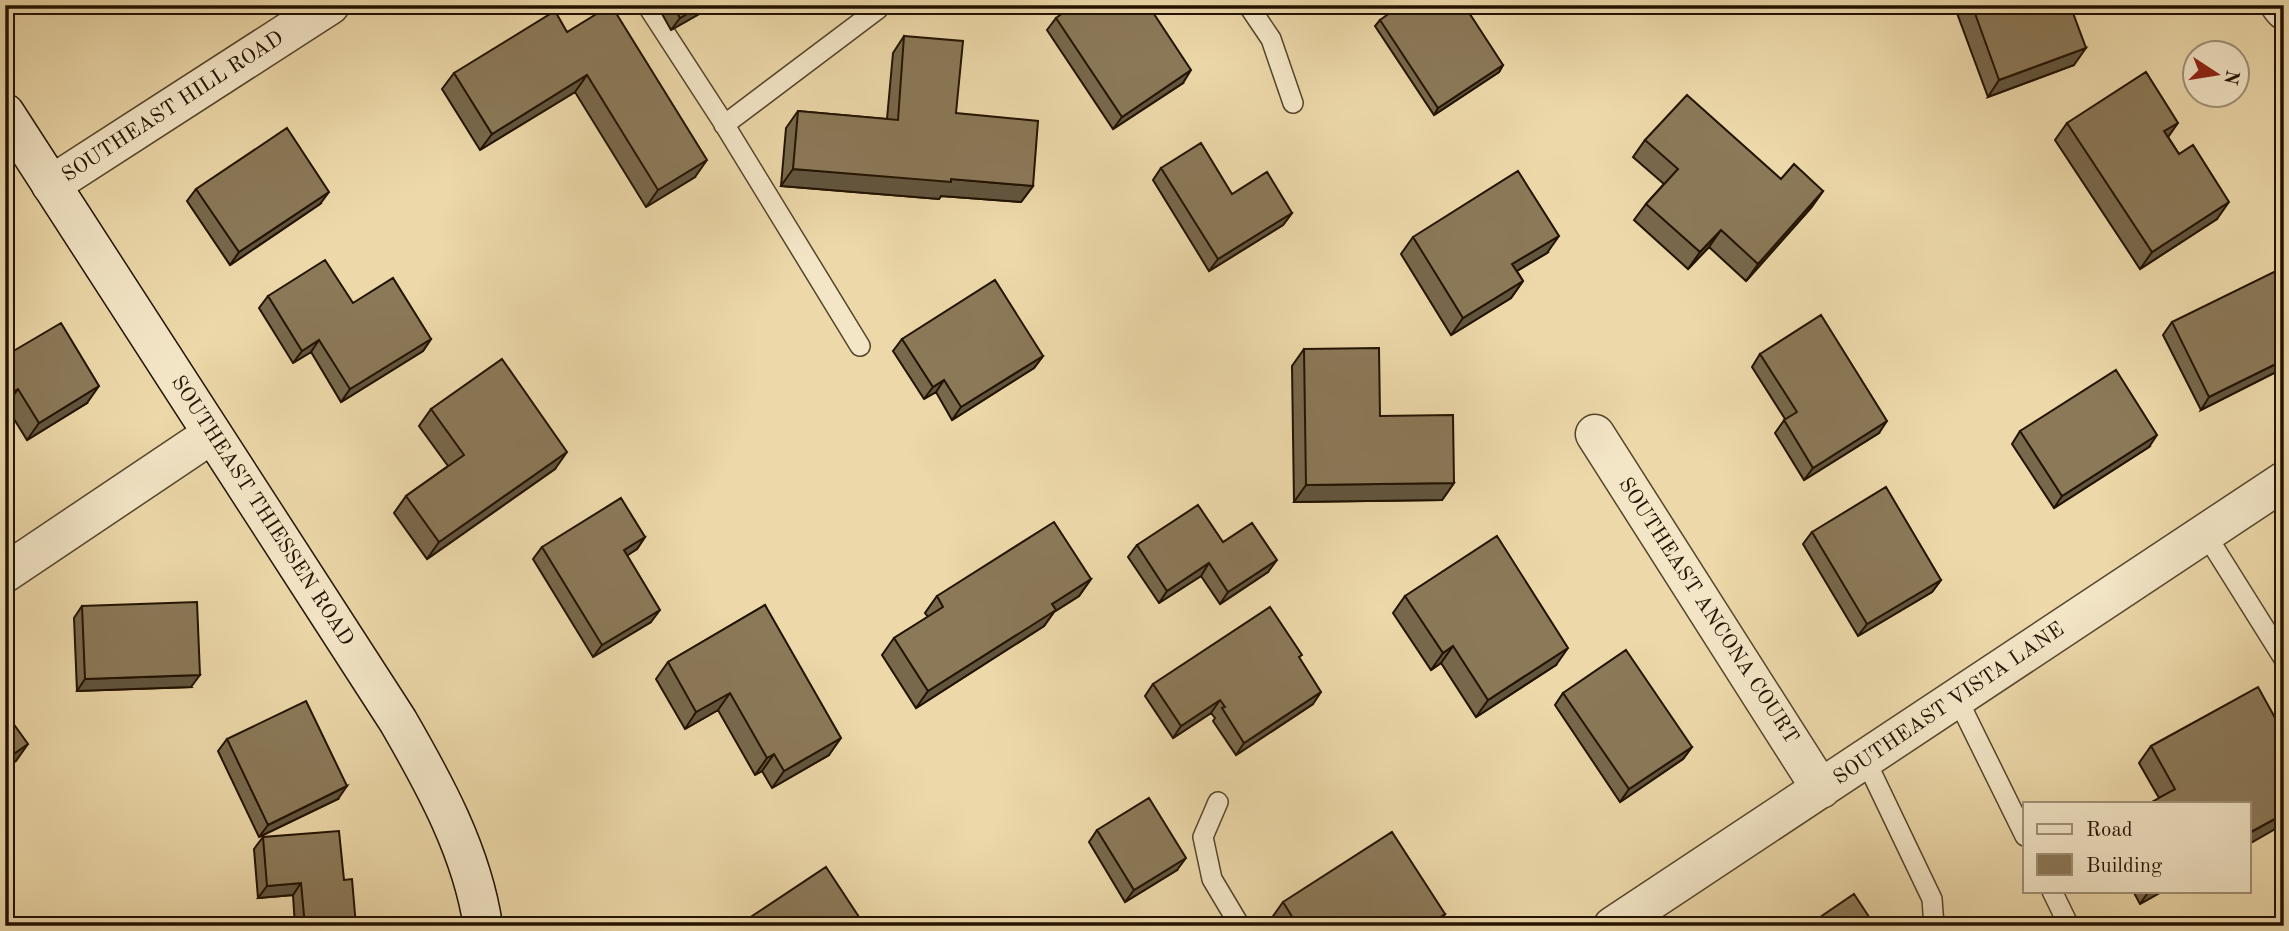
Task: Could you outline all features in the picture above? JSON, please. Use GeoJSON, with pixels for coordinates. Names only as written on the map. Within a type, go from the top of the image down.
{"type":"FeatureCollection","features":[{"type":"Feature","properties":{"kind":"street","name":"SOUTHEAST HILL ROAD"},"geometry":{"type":"LineString","coordinates":[[51,185],[330,5]]}},
{"type":"Feature","properties":{"kind":"street"},"geometry":{"type":"LineString","coordinates":[[2280,5],[2284,10]]}},
{"type":"Feature","properties":{"kind":"street","name":"SOUTHEAST THIESSEN ROAD"},"geometry":{"type":"LineString","coordinates":[[5,113],[398,721],[435,786],[471,870],[483,926]]}},
{"type":"Feature","properties":{"kind":"street"},"geometry":{"type":"LineString","coordinates":[[5,573],[212,434]]}},
{"type":"Feature","properties":{"kind":"street","name":"SOUTHEAST ANCONA COURT"},"geometry":{"type":"LineString","coordinates":[[1595,434],[1821,789]]}},
{"type":"Feature","properties":{"kind":"street","name":"SOUTHEAST VISTA LANE"},"geometry":{"type":"LineString","coordinates":[[1613,926],[2284,481]]}},
{"type":"Feature","properties":{"kind":"lane"},"geometry":{"type":"LineString","coordinates":[[647,5],[860,346]]}},
{"type":"Feature","properties":{"kind":"lane"},"geometry":{"type":"LineString","coordinates":[[724,125],[878,9],[878,5]]}},
{"type":"Feature","properties":{"kind":"lane"},"geometry":{"type":"LineString","coordinates":[[1248,5],[1271,39],[1293,103]]}},
{"type":"Feature","properties":{"kind":"lane"},"geometry":{"type":"LineString","coordinates":[[2206,533],[2284,659]]}},
{"type":"Feature","properties":{"kind":"lane"},"geometry":{"type":"LineString","coordinates":[[1957,698],[2023,832]]}},
{"type":"Feature","properties":{"kind":"lane"},"geometry":{"type":"LineString","coordinates":[[1865,759],[1931,899],[1934,926]]}},
{"type":"Feature","properties":{"kind":"lane"},"geometry":{"type":"LineString","coordinates":[[1218,802],[1203,837],[1212,879],[1241,926]]}},
{"type":"Feature","properties":{"kind":"lane"},"geometry":{"type":"LineString","coordinates":[[2052,892],[2069,926]]}},
{"type":"Feature","properties":{"kind":"building"},"geometry":{"type":"Polygon","coordinates":[[[611,5],[707,160],[658,190],[587,75],[492,134],[454,73],[555,11],[567,32],[611,5]]]}},
{"type":"Feature","properties":{"kind":"building"},"geometry":{"type":"Polygon","coordinates":[[[673,5],[702,5],[680,18],[673,5]]]}},
{"type":"Feature","properties":{"kind":"building"},"geometry":{"type":"Polygon","coordinates":[[[1074,5],[1148,5],[1191,70],[1122,117],[1056,18],[1074,5]]]}},
{"type":"Feature","properties":{"kind":"building"},"geometry":{"type":"Polygon","coordinates":[[[1401,5],[1464,5],[1503,65],[1438,108],[1380,20],[1401,5]]]}},
{"type":"Feature","properties":{"kind":"building"},"geometry":{"type":"Polygon","coordinates":[[[1972,5],[2070,5],[2086,48],[1999,80],[1972,5]]]}},
{"type":"Feature","properties":{"kind":"building"},"geometry":{"type":"Polygon","coordinates":[[[904,36],[963,41],[956,113],[1038,121],[1033,186],[793,169],[798,111],[898,120],[904,36]]]}},
{"type":"Feature","properties":{"kind":"building"},"geometry":{"type":"Polygon","coordinates":[[[2146,72],[2178,123],[2164,131],[2179,154],[2193,145],[2229,202],[2152,252],[2067,123],[2146,72]]]}},
{"type":"Feature","properties":{"kind":"building"},"geometry":{"type":"Polygon","coordinates":[[[1687,95],[1781,179],[1794,164],[1823,191],[1758,264],[1721,230],[1700,252],[1646,204],[1678,169],[1645,140],[1687,95]]]}},
{"type":"Feature","properties":{"kind":"building"},"geometry":{"type":"Polygon","coordinates":[[[287,128],[329,192],[239,252],[196,189],[287,128]]]}},
{"type":"Feature","properties":{"kind":"building"},"geometry":{"type":"Polygon","coordinates":[[[1201,143],[1232,194],[1267,172],[1292,213],[1218,259],[1161,168],[1201,143]]]}},
{"type":"Feature","properties":{"kind":"building"},"geometry":{"type":"Polygon","coordinates":[[[1518,171],[1559,236],[1512,264],[1523,281],[1463,318],[1413,237],[1518,171]]]}},
{"type":"Feature","properties":{"kind":"building"},"geometry":{"type":"Polygon","coordinates":[[[325,260],[353,303],[393,278],[431,339],[350,389],[319,340],[302,351],[268,296],[325,260]]]}},
{"type":"Feature","properties":{"kind":"building"},"geometry":{"type":"Polygon","coordinates":[[[2284,267],[2284,360],[2209,397],[2172,322],[2284,267]]]}},
{"type":"Feature","properties":{"kind":"building"},"geometry":{"type":"Polygon","coordinates":[[[995,280],[1043,356],[961,407],[944,380],[933,387],[902,339],[995,280]]]}},
{"type":"Feature","properties":{"kind":"building"},"geometry":{"type":"Polygon","coordinates":[[[1821,315],[1887,421],[1813,468],[1784,420],[1797,412],[1760,354],[1821,315]]]}},
{"type":"Feature","properties":{"kind":"building"},"geometry":{"type":"Polygon","coordinates":[[[61,323],[99,386],[39,423],[18,389],[5,397],[5,356],[61,323]]]}},
{"type":"Feature","properties":{"kind":"building"},"geometry":{"type":"Polygon","coordinates":[[[1379,348],[1380,416],[1453,415],[1454,483],[1306,485],[1304,349],[1379,348]]]}},
{"type":"Feature","properties":{"kind":"building"},"geometry":{"type":"Polygon","coordinates":[[[502,359],[567,452],[439,542],[406,496],[464,455],[431,409],[502,359]]]}},
{"type":"Feature","properties":{"kind":"building"},"geometry":{"type":"Polygon","coordinates":[[[2116,370],[2157,435],[2062,496],[2020,431],[2116,370]]]}},
{"type":"Feature","properties":{"kind":"building"},"geometry":{"type":"Polygon","coordinates":[[[1886,487],[1941,580],[1867,624],[1812,532],[1886,487]]]}},
{"type":"Feature","properties":{"kind":"building"},"geometry":{"type":"Polygon","coordinates":[[[621,498],[645,537],[624,550],[660,610],[602,645],[542,547],[621,498]]]}},
{"type":"Feature","properties":{"kind":"building"},"geometry":{"type":"Polygon","coordinates":[[[1198,505],[1223,542],[1252,523],[1277,560],[1228,592],[1209,563],[1167,591],[1137,545],[1198,505]]]}},
{"type":"Feature","properties":{"kind":"building"},"geometry":{"type":"Polygon","coordinates":[[[1054,522],[1091,579],[1052,604],[1056,610],[928,691],[894,638],[943,607],[937,596],[1054,522]]]}},
{"type":"Feature","properties":{"kind":"building"},"geometry":{"type":"Polygon","coordinates":[[[1497,536],[1568,648],[1488,700],[1453,646],[1443,653],[1405,596],[1497,536]]]}},
{"type":"Feature","properties":{"kind":"building"},"geometry":{"type":"Polygon","coordinates":[[[197,602],[200,675],[85,679],[82,606],[197,602]]]}},
{"type":"Feature","properties":{"kind":"building"},"geometry":{"type":"Polygon","coordinates":[[[765,605],[841,738],[784,771],[774,754],[767,758],[730,693],[696,712],[668,662],[765,605]]]}},
{"type":"Feature","properties":{"kind":"building"},"geometry":{"type":"Polygon","coordinates":[[[1270,607],[1302,655],[1299,657],[1321,692],[1244,743],[1222,708],[1225,707],[1220,700],[1181,726],[1153,684],[1270,607]]]}},
{"type":"Feature","properties":{"kind":"building"},"geometry":{"type":"Polygon","coordinates":[[[1626,650],[1692,747],[1629,789],[1563,693],[1626,650]]]}},
{"type":"Feature","properties":{"kind":"building"},"geometry":{"type":"Polygon","coordinates":[[[2258,687],[2284,734],[2284,814],[2250,832],[2250,802],[2152,802],[2175,789],[2151,746],[2258,687]]]}},
{"type":"Feature","properties":{"kind":"building"},"geometry":{"type":"Polygon","coordinates":[[[306,701],[347,786],[268,825],[227,739],[306,701]]]}},
{"type":"Feature","properties":{"kind":"building"},"geometry":{"type":"Polygon","coordinates":[[[5,712],[28,744],[5,760],[5,712]]]}},
{"type":"Feature","properties":{"kind":"building"},"geometry":{"type":"Polygon","coordinates":[[[1149,798],[1186,858],[1134,890],[1097,830],[1149,798]]]}},
{"type":"Feature","properties":{"kind":"building"},"geometry":{"type":"Polygon","coordinates":[[[339,831],[344,880],[352,879],[356,926],[305,926],[301,883],[267,886],[263,837],[339,831]]]}},
{"type":"Feature","properties":{"kind":"building"},"geometry":{"type":"Polygon","coordinates":[[[1392,832],[1445,914],[1426,926],[1298,926],[1283,902],[1392,832]]]}},
{"type":"Feature","properties":{"kind":"building"},"geometry":{"type":"Polygon","coordinates":[[[826,867],[861,920],[852,926],[737,926],[826,867]]]}},
{"type":"Feature","properties":{"kind":"building"},"geometry":{"type":"Polygon","coordinates":[[[1854,894],[1875,926],[1807,926],[1854,894]]]}}]}
